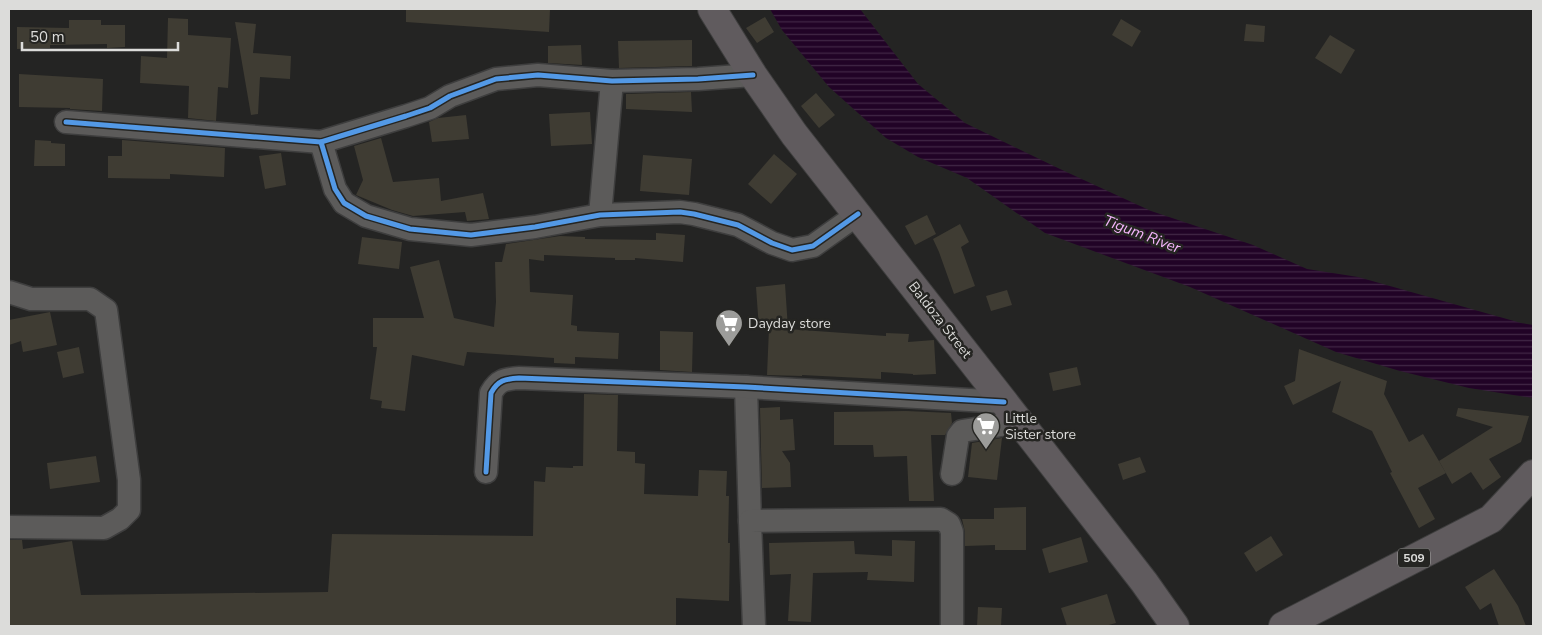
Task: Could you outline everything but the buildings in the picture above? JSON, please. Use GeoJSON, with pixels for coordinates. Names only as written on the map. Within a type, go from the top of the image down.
{"type":"FeatureCollection","features":[{"type":"Feature","properties":{"kind":"main road","name":"Baldoza Street"},"geometry":{"type":"LineString","coordinates":[[712,9],[753,75],[794,134],[1144,582],[1175,626]]}},
{"type":"Feature","properties":{"kind":"main road","name":"509"},"geometry":{"type":"LineString","coordinates":[[1283,626],[1491,519],[1533,474]]}},
{"type":"Feature","properties":{"kind":"street"},"geometry":{"type":"LineString","coordinates":[[66,122],[321,142],[430,108],[450,96],[496,79],[538,76],[612,81],[698,79],[753,75]]}},
{"type":"Feature","properties":{"kind":"street"},"geometry":{"type":"LineString","coordinates":[[600,215],[612,81]]}},
{"type":"Feature","properties":{"kind":"street"},"geometry":{"type":"LineString","coordinates":[[321,142],[335,189],[344,203],[366,216],[410,229],[471,235],[535,227],[600,215],[680,212],[738,225],[772,243],[792,250],[814,246],[858,214]]}},
{"type":"Feature","properties":{"kind":"street"},"geometry":{"type":"LineString","coordinates":[[9,292],[31,299],[90,300],[106,310],[129,480],[129,510],[120,519],[104,528],[9,527]]}},
{"type":"Feature","properties":{"kind":"street"},"geometry":{"type":"LineString","coordinates":[[486,472],[491,393],[496,384],[504,379],[746,387],[1012,412]]}},
{"type":"Feature","properties":{"kind":"street"},"geometry":{"type":"LineString","coordinates":[[746,387],[754,626]]}},
{"type":"Feature","properties":{"kind":"street"},"geometry":{"type":"LineString","coordinates":[[952,474],[958,436],[962,431],[1012,412]]}},
{"type":"Feature","properties":{"kind":"street"},"geometry":{"type":"LineString","coordinates":[[750,521],[941,519],[949,524],[952,532],[952,626]]}},
{"type":"Feature","properties":{"kind":"water","name":"Tigum River"},"geometry":{"type":"Polygon","coordinates":[[[770,9],[860,9],[918,84],[965,123],[1151,211],[1253,245],[1307,269],[1358,277],[1533,325],[1533,398],[1469,388],[1400,371],[1336,352],[1190,287],[1045,233],[967,178],[918,157],[886,138],[829,87],[782,30],[770,9]]]}},
{"type":"Feature","properties":{"kind":"cycle path"},"geometry":{"type":"LineString","coordinates":[[66,122],[321,142],[430,108],[450,96],[496,79],[538,75],[612,81],[698,79],[753,75]]}},
{"type":"Feature","properties":{"kind":"cycle path"},"geometry":{"type":"LineString","coordinates":[[321,142],[335,189],[344,203],[366,216],[410,229],[471,235],[535,227],[600,215],[680,212],[738,225],[772,243],[792,250],[813,246],[858,214]]}},
{"type":"Feature","properties":{"kind":"cycle path"},"geometry":{"type":"LineString","coordinates":[[486,472],[491,393],[499,383],[510,379],[746,387],[1004,402]]}},
{"type":"Feature","properties":{"kind":"place","name":"Dayday store"},"geometry":{"type":"Point","coordinates":[729,347]}},
{"type":"Feature","properties":{"kind":"place","name":"Little Sister store"},"geometry":{"type":"Point","coordinates":[986,450]}}]}
